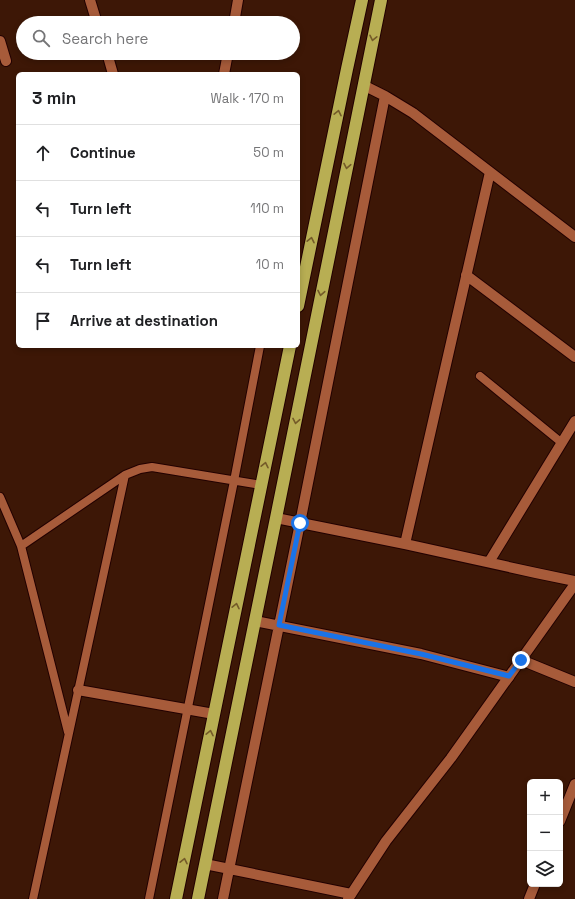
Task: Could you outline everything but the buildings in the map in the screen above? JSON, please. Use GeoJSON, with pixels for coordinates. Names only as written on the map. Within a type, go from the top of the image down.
{"type":"FeatureCollection","features":[{"type":"Feature","properties":{"kind":"highway"},"geometry":{"type":"LineString","coordinates":[[300,296],[362,0]]}},
{"type":"Feature","properties":{"kind":"highway"},"geometry":{"type":"LineString","coordinates":[[198,899],[380,0]]}},
{"type":"Feature","properties":{"kind":"highway"},"geometry":{"type":"LineString","coordinates":[[176,899],[290,348]]}},
{"type":"Feature","properties":{"kind":"street"},"geometry":{"type":"LineString","coordinates":[[90,0],[95,16]]}},
{"type":"Feature","properties":{"kind":"street"},"geometry":{"type":"LineString","coordinates":[[235,16],[238,0]]}},
{"type":"Feature","properties":{"kind":"street"},"geometry":{"type":"LineString","coordinates":[[0,41],[6,61]]}},
{"type":"Feature","properties":{"kind":"street"},"geometry":{"type":"LineString","coordinates":[[109,60],[113,72]]}},
{"type":"Feature","properties":{"kind":"street"},"geometry":{"type":"LineString","coordinates":[[224,72],[227,60]]}},
{"type":"Feature","properties":{"kind":"street"},"geometry":{"type":"LineString","coordinates":[[363,85],[413,113],[575,237]]}},
{"type":"Feature","properties":{"kind":"street"},"geometry":{"type":"LineString","coordinates":[[223,899],[385,96]]}},
{"type":"Feature","properties":{"kind":"street"},"geometry":{"type":"LineString","coordinates":[[405,544],[490,172]]}},
{"type":"Feature","properties":{"kind":"street"},"geometry":{"type":"LineString","coordinates":[[466,275],[575,357]]}},
{"type":"Feature","properties":{"kind":"street"},"geometry":{"type":"LineString","coordinates":[[489,562],[575,421]]}},
{"type":"Feature","properties":{"kind":"street"},"geometry":{"type":"LineString","coordinates":[[276,518],[575,581]]}},
{"type":"Feature","properties":{"kind":"street"},"geometry":{"type":"LineString","coordinates":[[205,864],[349,897],[386,841],[450,758],[575,584]]}},
{"type":"Feature","properties":{"kind":"street"},"geometry":{"type":"LineString","coordinates":[[255,621],[421,654],[509,676]]}},
{"type":"Feature","properties":{"kind":"street"},"geometry":{"type":"LineString","coordinates":[[521,660],[575,682]]}},
{"type":"Feature","properties":{"kind":"street"},"geometry":{"type":"LineString","coordinates":[[78,690],[214,714]]}},
{"type":"Feature","properties":{"kind":"street"},"geometry":{"type":"LineString","coordinates":[[562,815],[575,784]]}},
{"type":"Feature","properties":{"kind":"street"},"geometry":{"type":"LineString","coordinates":[[529,899],[534,887]]}},
{"type":"Feature","properties":{"kind":"lane"},"geometry":{"type":"LineString","coordinates":[[149,899],[260,348]]}},
{"type":"Feature","properties":{"kind":"lane"},"geometry":{"type":"LineString","coordinates":[[480,376],[562,443]]}},
{"type":"Feature","properties":{"kind":"lane"},"geometry":{"type":"LineString","coordinates":[[21,546],[125,475],[140,468],[152,467],[261,485]]}},
{"type":"Feature","properties":{"kind":"lane"},"geometry":{"type":"LineString","coordinates":[[33,899],[125,475]]}},
{"type":"Feature","properties":{"kind":"lane"},"geometry":{"type":"LineString","coordinates":[[0,497],[21,546],[69,734]]}},
{"type":"Feature","properties":{"kind":"route"},"geometry":{"type":"LineString","coordinates":[[300,523],[279,625],[421,654],[509,676],[521,660]]}}]}
